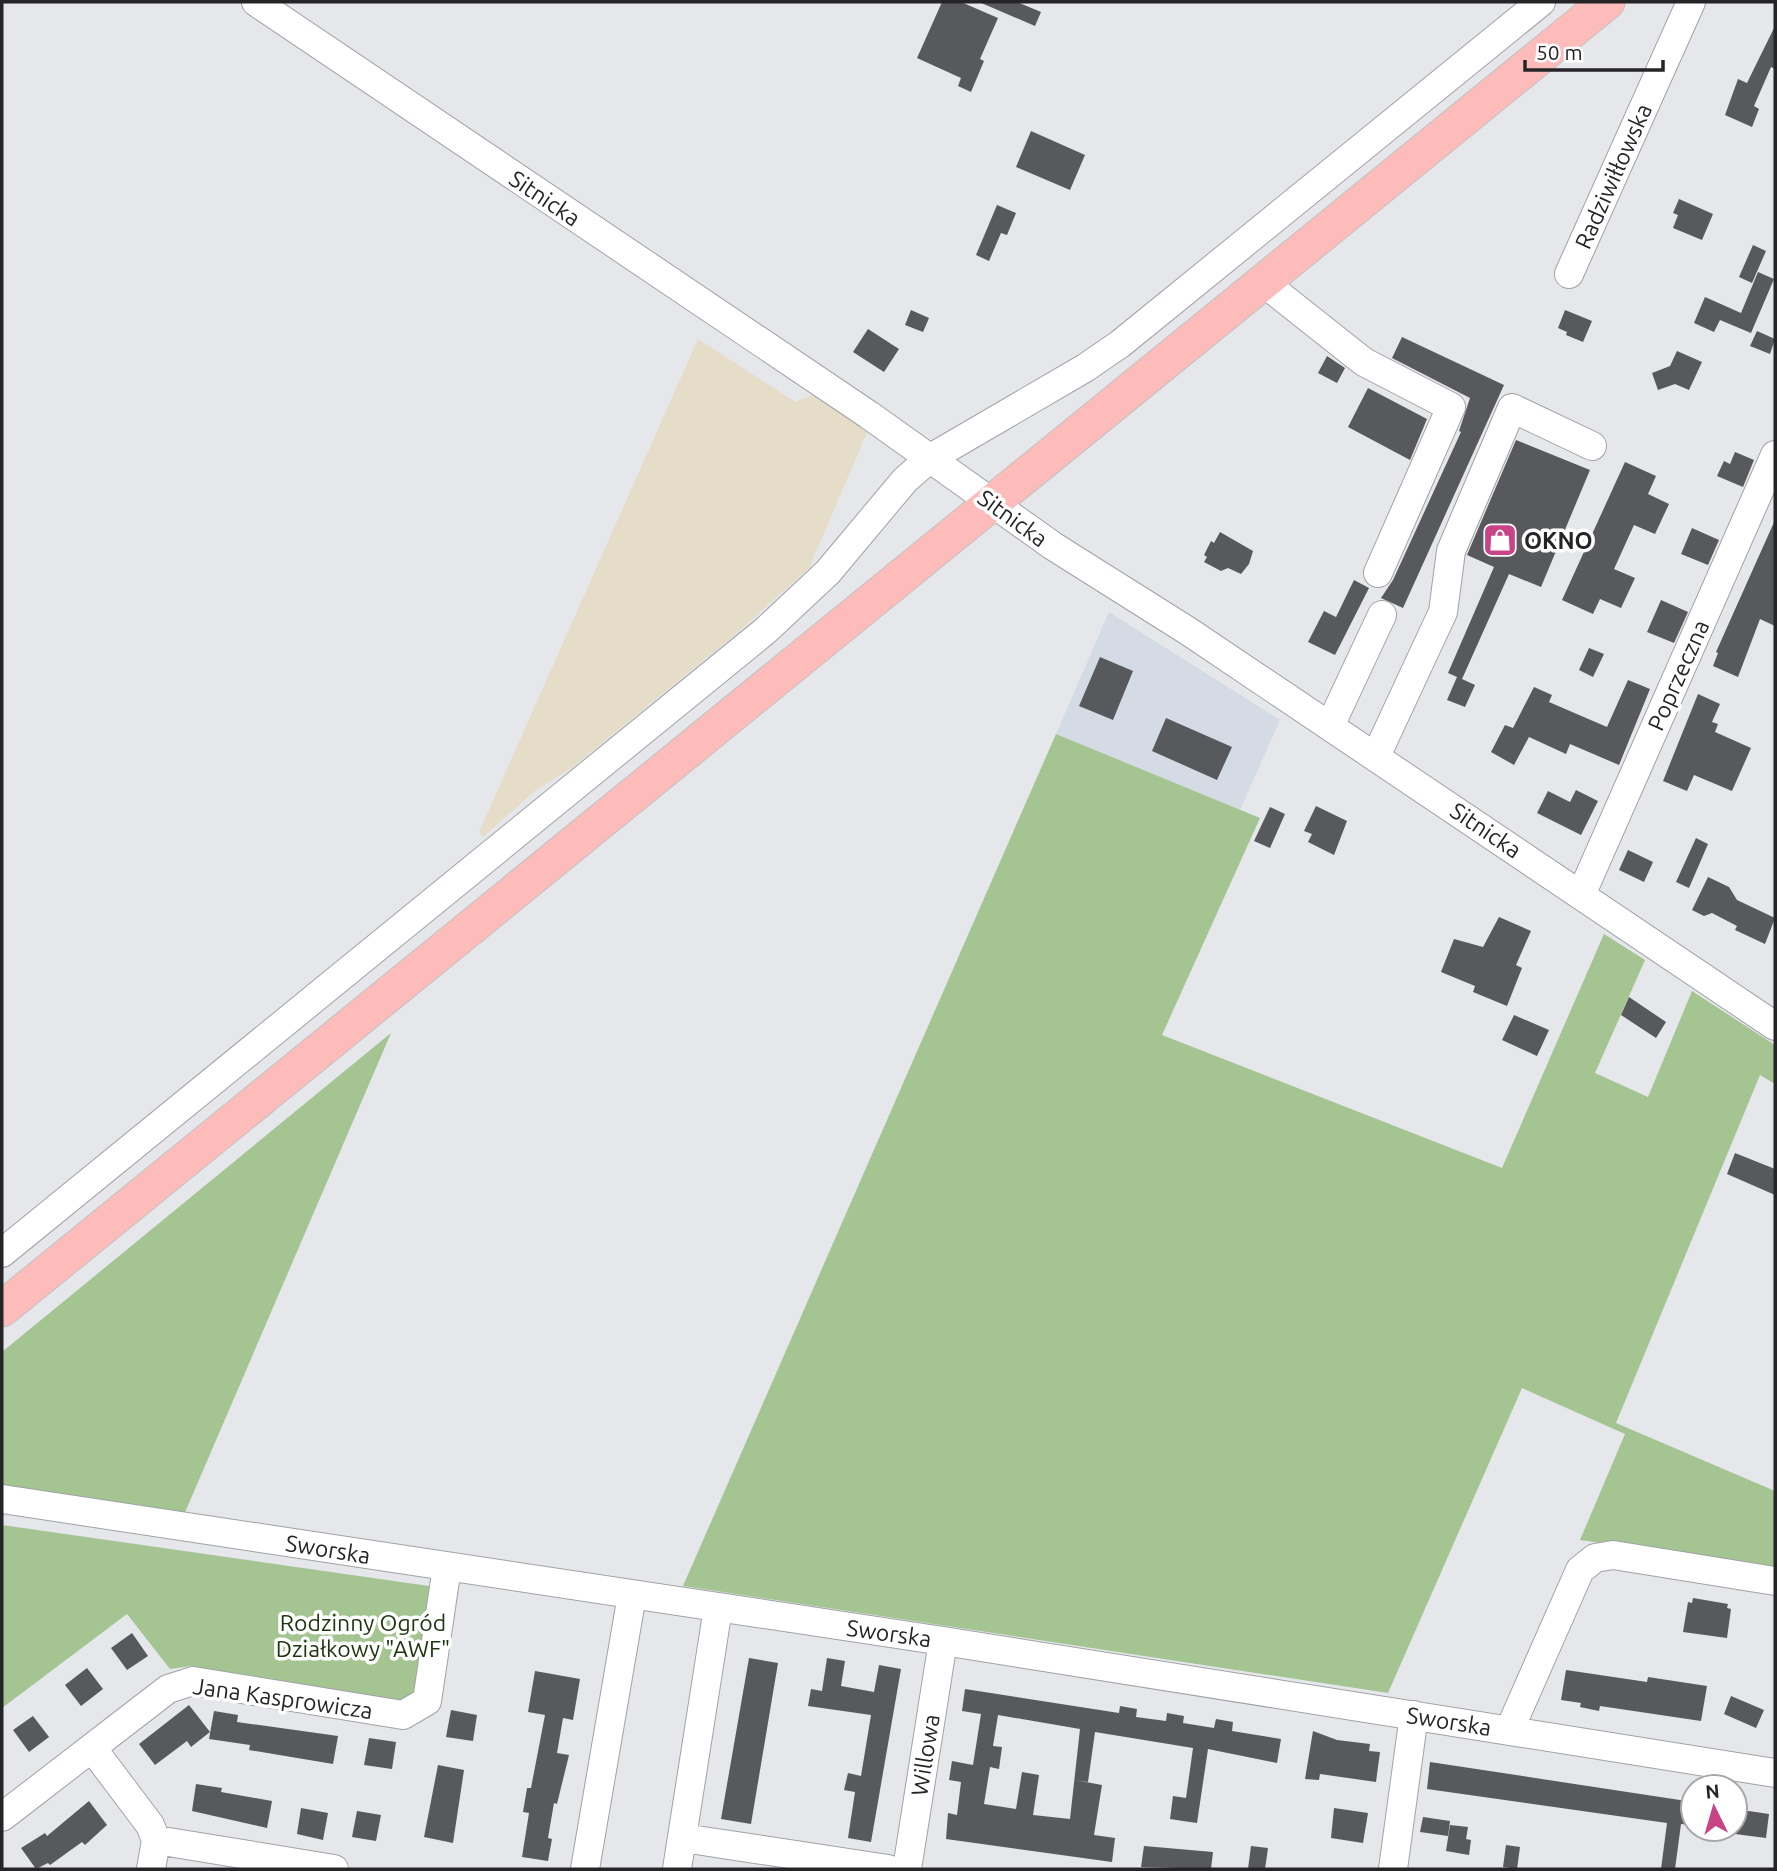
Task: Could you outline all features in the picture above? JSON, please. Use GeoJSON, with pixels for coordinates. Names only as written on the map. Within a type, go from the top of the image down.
{"type":"FeatureCollection","features":[{"type":"Feature","properties":{"kind":"main road"},"geometry":{"type":"LineString","coordinates":[[2,1309],[1607,2]]}},
{"type":"Feature","properties":{"kind":"street","name":"Sitnicka"},"geometry":{"type":"LineString","coordinates":[[256,2],[869,415],[1052,546],[1177,624],[1376,756],[1775,1026]]}},
{"type":"Feature","properties":{"kind":"street"},"geometry":{"type":"LineString","coordinates":[[2,1253],[765,631],[822,579],[905,480],[929,459],[1085,369],[1120,344],[1541,2]]}},
{"type":"Feature","properties":{"kind":"street","name":"Radziwiłłowska"},"geometry":{"type":"LineString","coordinates":[[1569,274],[1691,2]]}},
{"type":"Feature","properties":{"kind":"street"},"geometry":{"type":"LineString","coordinates":[[1263,282],[1364,362],[1451,407],[1378,573]]}},
{"type":"Feature","properties":{"kind":"street"},"geometry":{"type":"LineString","coordinates":[[1376,756],[1443,612],[1451,551],[1512,408],[1592,446]]}},
{"type":"Feature","properties":{"kind":"street","name":"Poprzeczna"},"geometry":{"type":"LineString","coordinates":[[1581,895],[1775,455]]}},
{"type":"Feature","properties":{"kind":"street"},"geometry":{"type":"LineString","coordinates":[[1330,726],[1382,615]]}},
{"type":"Feature","properties":{"kind":"street","name":"Sworska"},"geometry":{"type":"LineString","coordinates":[[2,1499],[943,1641],[1775,1773]]}},
{"type":"Feature","properties":{"kind":"street"},"geometry":{"type":"LineString","coordinates":[[1509,1731],[1580,1570],[1595,1558],[1613,1555],[1775,1581]]}},
{"type":"Feature","properties":{"kind":"street","name":"Jana Kasprowicza"},"geometry":{"type":"LineString","coordinates":[[2,1817],[168,1689],[193,1681],[403,1715],[426,1701],[447,1567]]}},
{"type":"Feature","properties":{"kind":"street"},"geometry":{"type":"LineString","coordinates":[[585,1869],[632,1595]]}},
{"type":"Feature","properties":{"kind":"street"},"geometry":{"type":"LineString","coordinates":[[677,1869],[718,1608]]}},
{"type":"Feature","properties":{"kind":"street","name":"Willowa"},"geometry":{"type":"LineString","coordinates":[[907,1869],[943,1641]]}},
{"type":"Feature","properties":{"kind":"street"},"geometry":{"type":"LineString","coordinates":[[1393,1869],[1414,1715]]}},
{"type":"Feature","properties":{"kind":"street"},"geometry":{"type":"LineString","coordinates":[[92,1748],[150,1825],[156,1840],[151,1869]]}},
{"type":"Feature","properties":{"kind":"street"},"geometry":{"type":"LineString","coordinates":[[682,1838],[888,1869]]}},
{"type":"Feature","properties":{"kind":"street"},"geometry":{"type":"LineString","coordinates":[[156,1840],[334,1869]]}},
{"type":"Feature","properties":{"kind":"shaded area"},"geometry":{"type":"Polygon","coordinates":[[[698,339],[795,402],[815,394],[868,430],[809,568],[737,633],[570,769],[536,790],[483,837],[479,832],[698,339]]]}},
{"type":"Feature","properties":{"kind":"shaded area"},"geometry":{"type":"Polygon","coordinates":[[[1109,612],[1280,720],[1240,810],[1056,734],[1109,612]]]}},
{"type":"Feature","properties":{"kind":"green space"},"geometry":{"type":"Polygon","coordinates":[[[1056,734],[1260,818],[1162,1035],[1502,1168],[1604,934],[1645,960],[1595,1073],[1648,1097],[1692,991],[1775,1045],[1775,1084],[1760,1075],[1616,1423],[1775,1491],[1775,1568],[1580,1540],[1625,1434],[1522,1388],[1388,1693],[683,1586],[1056,734]]]}},
{"type":"Feature","properties":{"kind":"green space"},"geometry":{"type":"Polygon","coordinates":[[[391,1033],[183,1517],[2,1489],[2,1352],[391,1033]]]}},
{"type":"Feature","properties":{"kind":"green space","name":"Rodzinny Ogród Działkowy \"AWF\""},"geometry":{"type":"Polygon","coordinates":[[[2,1525],[436,1587],[416,1693],[404,1701],[191,1666],[170,1669],[127,1614],[2,1708],[2,1525]]]}},
{"type":"Feature","properties":{"kind":"building"},"geometry":{"type":"Polygon","coordinates":[[[942,2],[961,2],[998,18],[980,59],[984,61],[971,92],[958,86],[961,78],[917,58],[942,2]]]}},
{"type":"Feature","properties":{"kind":"building"},"geometry":{"type":"Polygon","coordinates":[[[979,2],[1017,2],[1041,12],[1035,26],[979,2]]]}},
{"type":"Feature","properties":{"kind":"building"},"geometry":{"type":"Polygon","coordinates":[[[1775,26],[1775,69],[1771,67],[1754,106],[1759,109],[1752,127],[1725,115],[1738,79],[1747,83],[1775,26]]]}},
{"type":"Feature","properties":{"kind":"building"},"geometry":{"type":"Polygon","coordinates":[[[1031,131],[1085,155],[1070,190],[1016,167],[1031,131]]]}},
{"type":"Feature","properties":{"kind":"building"},"geometry":{"type":"Polygon","coordinates":[[[1679,199],[1713,214],[1702,240],[1673,228],[1678,215],[1673,213],[1679,199]]]}},
{"type":"Feature","properties":{"kind":"building"},"geometry":{"type":"Polygon","coordinates":[[[997,205],[1016,213],[1007,235],[1001,233],[989,261],[976,255],[997,205]]]}},
{"type":"Feature","properties":{"kind":"building"},"geometry":{"type":"Polygon","coordinates":[[[1753,245],[1766,251],[1752,283],[1739,277],[1753,245]]]}},
{"type":"Feature","properties":{"kind":"building"},"geometry":{"type":"Polygon","coordinates":[[[1758,272],[1774,279],[1751,333],[1720,320],[1714,332],[1694,323],[1705,297],[1741,313],[1758,272]]]}},
{"type":"Feature","properties":{"kind":"building"},"geometry":{"type":"Polygon","coordinates":[[[911,310],[929,318],[923,332],[905,325],[911,310]]]}},
{"type":"Feature","properties":{"kind":"building"},"geometry":{"type":"Polygon","coordinates":[[[1565,310],[1592,321],[1583,342],[1566,335],[1567,332],[1558,328],[1565,310]]]}},
{"type":"Feature","properties":{"kind":"building"},"geometry":{"type":"Polygon","coordinates":[[[868,329],[899,349],[884,372],[853,352],[868,329]]]}},
{"type":"Feature","properties":{"kind":"building"},"geometry":{"type":"Polygon","coordinates":[[[1757,331],[1775,339],[1770,354],[1750,346],[1757,331]]]}},
{"type":"Feature","properties":{"kind":"building"},"geometry":{"type":"Polygon","coordinates":[[[1402,337],[1504,385],[1403,608],[1381,598],[1393,580],[1461,432],[1459,431],[1470,398],[1392,358],[1402,337]]]}},
{"type":"Feature","properties":{"kind":"building"},"geometry":{"type":"Polygon","coordinates":[[[1677,351],[1702,362],[1689,390],[1675,384],[1658,390],[1652,373],[1670,366],[1677,351]]]}},
{"type":"Feature","properties":{"kind":"building"},"geometry":{"type":"Polygon","coordinates":[[[1327,356],[1345,368],[1337,383],[1318,373],[1327,356]]]}},
{"type":"Feature","properties":{"kind":"building"},"geometry":{"type":"Polygon","coordinates":[[[1368,388],[1427,419],[1410,460],[1348,427],[1368,388]]]}},
{"type":"Feature","properties":{"kind":"building"},"geometry":{"type":"Polygon","coordinates":[[[1516,440],[1590,470],[1541,587],[1509,574],[1462,679],[1475,685],[1465,707],[1447,700],[1457,677],[1448,673],[1494,567],[1467,555],[1516,440]]]}},
{"type":"Feature","properties":{"kind":"building"},"geometry":{"type":"Polygon","coordinates":[[[1735,452],[1754,460],[1743,487],[1717,476],[1724,461],[1730,464],[1735,452]]]}},
{"type":"Feature","properties":{"kind":"building"},"geometry":{"type":"Polygon","coordinates":[[[1625,462],[1656,476],[1648,494],[1669,504],[1655,534],[1634,525],[1614,569],[1635,578],[1621,608],[1600,599],[1593,614],[1562,600],[1625,462]]]}},
{"type":"Feature","properties":{"kind":"building"},"geometry":{"type":"Polygon","coordinates":[[[1775,520],[1775,626],[1760,619],[1738,677],[1713,666],[1718,653],[1716,652],[1775,520]]]}},
{"type":"Feature","properties":{"kind":"building"},"geometry":{"type":"Polygon","coordinates":[[[1692,528],[1719,540],[1708,565],[1681,554],[1692,528]]]}},
{"type":"Feature","properties":{"kind":"building"},"geometry":{"type":"Polygon","coordinates":[[[1220,532],[1253,551],[1249,564],[1241,574],[1228,568],[1221,571],[1204,562],[1207,557],[1204,555],[1211,541],[1214,543],[1220,532]]]}},
{"type":"Feature","properties":{"kind":"building"},"geometry":{"type":"Polygon","coordinates":[[[1354,580],[1369,588],[1335,655],[1308,642],[1324,611],[1336,617],[1354,580]]]}},
{"type":"Feature","properties":{"kind":"building"},"geometry":{"type":"Polygon","coordinates":[[[1661,600],[1688,612],[1674,643],[1647,632],[1661,600]]]}},
{"type":"Feature","properties":{"kind":"building"},"geometry":{"type":"Polygon","coordinates":[[[1589,648],[1604,654],[1593,677],[1579,670],[1589,648]]]}},
{"type":"Feature","properties":{"kind":"building"},"geometry":{"type":"Polygon","coordinates":[[[1100,657],[1133,671],[1113,720],[1079,706],[1100,657]]]}},
{"type":"Feature","properties":{"kind":"building"},"geometry":{"type":"Polygon","coordinates":[[[1628,680],[1650,689],[1619,765],[1570,744],[1566,754],[1529,737],[1514,765],[1491,752],[1505,725],[1513,728],[1534,687],[1552,695],[1549,702],[1607,727],[1628,680]]]}},
{"type":"Feature","properties":{"kind":"building"},"geometry":{"type":"Polygon","coordinates":[[[1698,694],[1720,704],[1712,722],[1718,724],[1715,732],[1751,748],[1732,791],[1694,775],[1687,791],[1663,781],[1698,694]]]}},
{"type":"Feature","properties":{"kind":"building"},"geometry":{"type":"Polygon","coordinates":[[[1166,718],[1232,747],[1217,780],[1152,751],[1166,718]]]}},
{"type":"Feature","properties":{"kind":"building"},"geometry":{"type":"Polygon","coordinates":[[[1576,790],[1598,801],[1581,835],[1537,813],[1548,791],[1570,802],[1576,790]]]}},
{"type":"Feature","properties":{"kind":"building"},"geometry":{"type":"Polygon","coordinates":[[[1316,806],[1347,821],[1334,855],[1308,842],[1312,834],[1304,831],[1316,806]]]}},
{"type":"Feature","properties":{"kind":"building"},"geometry":{"type":"Polygon","coordinates":[[[1270,807],[1285,814],[1270,848],[1254,841],[1270,807]]]}},
{"type":"Feature","properties":{"kind":"building"},"geometry":{"type":"Polygon","coordinates":[[[1696,838],[1708,844],[1689,888],[1676,882],[1696,838]]]}},
{"type":"Feature","properties":{"kind":"building"},"geometry":{"type":"Polygon","coordinates":[[[1628,850],[1653,862],[1644,882],[1619,870],[1628,850]]]}},
{"type":"Feature","properties":{"kind":"building"},"geometry":{"type":"Polygon","coordinates":[[[1708,877],[1729,887],[1737,900],[1775,918],[1765,944],[1735,930],[1737,926],[1712,913],[1704,916],[1692,910],[1708,877]]]}},
{"type":"Feature","properties":{"kind":"building"},"geometry":{"type":"Polygon","coordinates":[[[1499,917],[1531,931],[1516,965],[1522,968],[1507,1006],[1473,992],[1475,986],[1441,972],[1454,939],[1483,947],[1499,917]]]}},
{"type":"Feature","properties":{"kind":"building"},"geometry":{"type":"Polygon","coordinates":[[[1629,997],[1666,1022],[1656,1038],[1621,1015],[1629,997]]]}},
{"type":"Feature","properties":{"kind":"building"},"geometry":{"type":"Polygon","coordinates":[[[1514,1015],[1549,1030],[1537,1056],[1502,1040],[1514,1015]]]}},
{"type":"Feature","properties":{"kind":"building"},"geometry":{"type":"Polygon","coordinates":[[[1735,1153],[1775,1169],[1775,1195],[1727,1174],[1735,1153]]]}},
{"type":"Feature","properties":{"kind":"building"},"geometry":{"type":"Polygon","coordinates":[[[1693,1598],[1728,1604],[1727,1608],[1731,1609],[1727,1638],[1683,1632],[1688,1602],[1692,1603],[1693,1598]]]}},
{"type":"Feature","properties":{"kind":"building"},"geometry":{"type":"Polygon","coordinates":[[[132,1633],[148,1656],[127,1670],[111,1648],[132,1633]]]}},
{"type":"Feature","properties":{"kind":"building"},"geometry":{"type":"Polygon","coordinates":[[[749,1658],[778,1663],[751,1824],[721,1819],[749,1658]]]}},
{"type":"Feature","properties":{"kind":"building"},"geometry":{"type":"Polygon","coordinates":[[[827,1658],[845,1661],[841,1686],[874,1692],[879,1665],[901,1669],[871,1842],[848,1838],[855,1792],[844,1790],[848,1773],[861,1776],[871,1715],[808,1706],[811,1689],[822,1691],[827,1658]]]}},
{"type":"Feature","properties":{"kind":"building"},"geometry":{"type":"Polygon","coordinates":[[[87,1668],[103,1689],[81,1706],[65,1685],[87,1668]]]}},
{"type":"Feature","properties":{"kind":"building"},"geometry":{"type":"Polygon","coordinates":[[[1566,1670],[1647,1682],[1648,1677],[1707,1686],[1701,1721],[1600,1706],[1599,1711],[1580,1707],[1581,1703],[1561,1700],[1566,1670]]]}},
{"type":"Feature","properties":{"kind":"building"},"geometry":{"type":"Polygon","coordinates":[[[535,1671],[580,1679],[573,1720],[563,1718],[557,1753],[569,1755],[557,1804],[554,1803],[548,1838],[552,1839],[548,1861],[522,1857],[529,1813],[523,1812],[527,1788],[531,1788],[545,1715],[528,1712],[535,1671]]]}},
{"type":"Feature","properties":{"kind":"building"},"geometry":{"type":"Polygon","coordinates":[[[965,1689],[1119,1713],[1120,1706],[1137,1709],[1136,1717],[1166,1721],[1167,1713],[1184,1716],[1183,1723],[1214,1728],[1216,1719],[1233,1722],[1232,1731],[1281,1739],[1277,1763],[1208,1749],[1197,1823],[1170,1819],[1173,1796],[1186,1798],[1193,1748],[1095,1732],[1088,1782],[1075,1780],[1102,1785],[1094,1835],[1115,1838],[1112,1862],[946,1839],[948,1813],[957,1815],[961,1782],[949,1780],[952,1761],[973,1765],[981,1714],[962,1711],[965,1689]],[[998,1715],[993,1746],[1002,1747],[999,1769],[990,1767],[984,1804],[1016,1809],[1022,1772],[1039,1775],[1033,1815],[1070,1819],[1080,1729],[998,1715]]]}},
{"type":"Feature","properties":{"kind":"building"},"geometry":{"type":"Polygon","coordinates":[[[1731,1696],[1764,1710],[1756,1728],[1724,1714],[1731,1696]]]}},
{"type":"Feature","properties":{"kind":"building"},"geometry":{"type":"Polygon","coordinates":[[[189,1705],[210,1732],[191,1747],[187,1741],[155,1765],[139,1744],[189,1705]]]}},
{"type":"Feature","properties":{"kind":"building"},"geometry":{"type":"Polygon","coordinates":[[[451,1710],[477,1715],[473,1741],[446,1737],[451,1710]]]}},
{"type":"Feature","properties":{"kind":"building"},"geometry":{"type":"Polygon","coordinates":[[[214,1711],[238,1715],[237,1722],[338,1736],[333,1764],[249,1750],[250,1745],[209,1739],[214,1711]]]}},
{"type":"Feature","properties":{"kind":"building"},"geometry":{"type":"Polygon","coordinates":[[[33,1716],[49,1737],[29,1752],[13,1730],[33,1716]]]}},
{"type":"Feature","properties":{"kind":"building"},"geometry":{"type":"Polygon","coordinates":[[[1313,1731],[1337,1740],[1370,1744],[1369,1751],[1380,1752],[1376,1782],[1320,1774],[1319,1780],[1305,1779],[1313,1731]]]}},
{"type":"Feature","properties":{"kind":"building"},"geometry":{"type":"Polygon","coordinates":[[[369,1738],[396,1742],[392,1769],[364,1765],[369,1738]]]}},
{"type":"Feature","properties":{"kind":"building"},"geometry":{"type":"Polygon","coordinates":[[[1430,1762],[1679,1800],[1679,1839],[1675,1869],[1661,1869],[1667,1823],[1427,1789],[1430,1762]]]}},
{"type":"Feature","properties":{"kind":"building"},"geometry":{"type":"Polygon","coordinates":[[[438,1765],[464,1770],[453,1843],[424,1837],[438,1765]]]}},
{"type":"Feature","properties":{"kind":"building"},"geometry":{"type":"Polygon","coordinates":[[[196,1784],[222,1788],[221,1792],[272,1801],[267,1828],[192,1811],[196,1784]]]}},
{"type":"Feature","properties":{"kind":"building"},"geometry":{"type":"Polygon","coordinates":[[[89,1801],[107,1825],[85,1845],[82,1842],[50,1865],[48,1863],[36,1869],[21,1848],[45,1833],[47,1836],[89,1801]]]}},
{"type":"Feature","properties":{"kind":"building"},"geometry":{"type":"Polygon","coordinates":[[[301,1808],[328,1813],[323,1840],[297,1834],[301,1808]]]}},
{"type":"Feature","properties":{"kind":"building"},"geometry":{"type":"Polygon","coordinates":[[[1334,1808],[1368,1813],[1363,1843],[1331,1838],[1334,1808]]]}},
{"type":"Feature","properties":{"kind":"building"},"geometry":{"type":"Polygon","coordinates":[[[357,1811],[381,1815],[376,1841],[352,1837],[357,1811]]]}},
{"type":"Feature","properties":{"kind":"building"},"geometry":{"type":"Polygon","coordinates":[[[1749,1811],[1769,1814],[1766,1838],[1749,1836],[1749,1811]]]}},
{"type":"Feature","properties":{"kind":"building"},"geometry":{"type":"Polygon","coordinates":[[[1423,1817],[1450,1821],[1448,1836],[1420,1832],[1423,1817]]]}},
{"type":"Feature","properties":{"kind":"building"},"geometry":{"type":"Polygon","coordinates":[[[1450,1825],[1468,1827],[1466,1839],[1471,1840],[1469,1855],[1446,1851],[1450,1825]]]}},
{"type":"Feature","properties":{"kind":"building"},"geometry":{"type":"Polygon","coordinates":[[[1506,1845],[1520,1847],[1517,1869],[1503,1867],[1506,1845]]]}},
{"type":"Feature","properties":{"kind":"building"},"geometry":{"type":"Polygon","coordinates":[[[1144,1846],[1213,1852],[1211,1869],[1141,1867],[1144,1846]]]}},
{"type":"Feature","properties":{"kind":"building"},"geometry":{"type":"Polygon","coordinates":[[[1251,1846],[1268,1848],[1265,1869],[1248,1869],[1251,1846]]]}},
{"type":"Feature","properties":{"kind":"place","name":"OKNO"},"geometry":{"type":"Point","coordinates":[1500,540]}}]}
